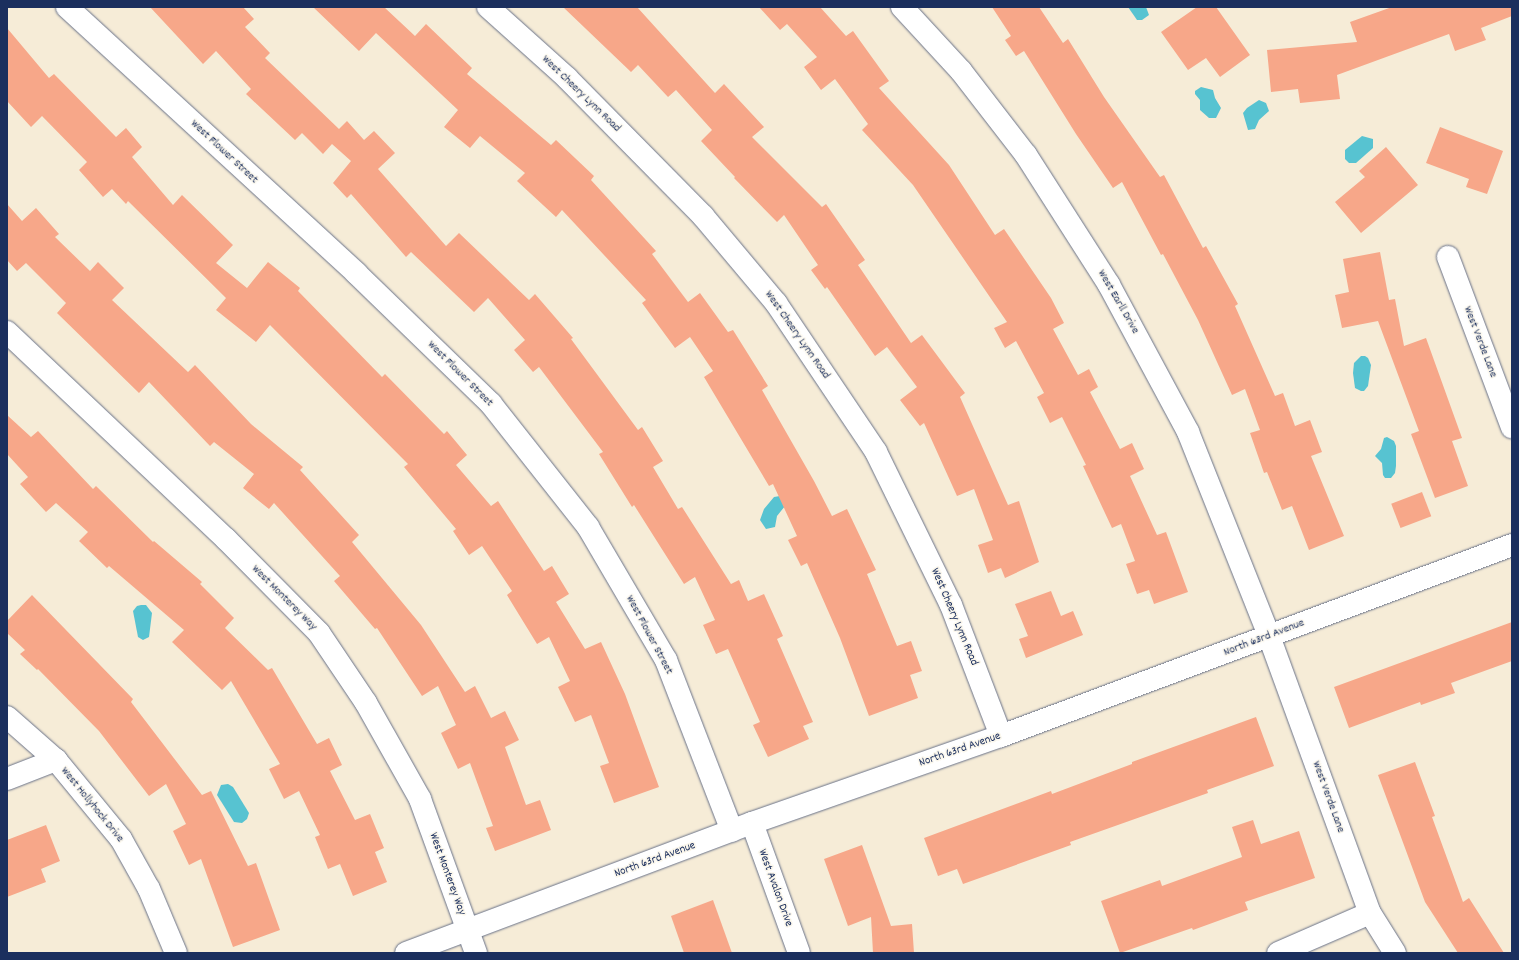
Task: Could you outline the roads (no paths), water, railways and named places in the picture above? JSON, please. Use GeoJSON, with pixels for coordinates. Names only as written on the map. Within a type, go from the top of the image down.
{"type":"FeatureCollection","features":[{"type":"Feature","properties":{"kind":"street","name":"West Flower Street"},"geometry":{"type":"LineString","coordinates":[[67,7],[356,273],[491,404],[588,527],[666,660],[732,831]]}},
{"type":"Feature","properties":{"kind":"street","name":"West Cheery Lynn Road"},"geometry":{"type":"LineString","coordinates":[[488,7],[567,78],[703,216],[776,303],[876,452],[951,605],[1001,736]]}},
{"type":"Feature","properties":{"kind":"street","name":"West Earll Drive"},"geometry":{"type":"LineString","coordinates":[[902,7],[961,71],[1026,155],[1110,286],[1188,432],[1269,636]]}},
{"type":"Feature","properties":{"kind":"street","name":"West Verde Lane"},"geometry":{"type":"LineString","coordinates":[[1448,257],[1512,427]]}},
{"type":"Feature","properties":{"kind":"street","name":"West Monterey Way"},"geometry":{"type":"LineString","coordinates":[[7,332],[226,538],[319,633],[366,704],[420,799],[467,930]]}},
{"type":"Feature","properties":{"kind":"street","name":"North 63rd Avenue"},"geometry":{"type":"LineString","coordinates":[[406,953],[752,823],[1001,736],[1512,545]]}},
{"type":"Feature","properties":{"kind":"street","name":"West Verde Lane"},"geometry":{"type":"LineString","coordinates":[[1269,636],[1370,914],[1395,953]]}},
{"type":"Feature","properties":{"kind":"street","name":"West Hollyhock Drive"},"geometry":{"type":"LineString","coordinates":[[7,717],[56,760],[121,839],[149,889],[176,953]]}},
{"type":"Feature","properties":{"kind":"street"},"geometry":{"type":"LineString","coordinates":[[7,779],[56,760]]}},
{"type":"Feature","properties":{"kind":"street","name":"West Avalon Drive"},"geometry":{"type":"LineString","coordinates":[[752,823],[799,953]]}},
{"type":"Feature","properties":{"kind":"street"},"geometry":{"type":"LineString","coordinates":[[1278,953],[1370,914]]}},
{"type":"Feature","properties":{"kind":"street"},"geometry":{"type":"LineString","coordinates":[[467,930],[476,953]]}},
{"type":"Feature","properties":{"kind":"water"},"geometry":{"type":"Polygon","coordinates":[[[1128,7],[1146,7],[1149,15],[1142,20],[1137,20],[1128,7]]]}},
{"type":"Feature","properties":{"kind":"water"},"geometry":{"type":"Polygon","coordinates":[[[1201,87],[1213,90],[1215,98],[1221,108],[1216,118],[1209,118],[1200,110],[1200,100],[1195,94],[1195,91],[1201,87]]]}},
{"type":"Feature","properties":{"kind":"water"},"geometry":{"type":"Polygon","coordinates":[[[1259,100],[1266,103],[1269,111],[1259,120],[1255,129],[1248,130],[1243,113],[1247,108],[1259,100]]]}},
{"type":"Feature","properties":{"kind":"water"},"geometry":{"type":"Polygon","coordinates":[[[1362,136],[1373,139],[1373,148],[1356,163],[1349,163],[1345,159],[1345,150],[1362,136]]]}},
{"type":"Feature","properties":{"kind":"water"},"geometry":{"type":"Polygon","coordinates":[[[1361,356],[1368,358],[1371,365],[1368,386],[1364,391],[1355,388],[1353,373],[1354,363],[1361,356]]]}},
{"type":"Feature","properties":{"kind":"water"},"geometry":{"type":"Polygon","coordinates":[[[1387,437],[1394,441],[1396,446],[1395,473],[1391,478],[1385,478],[1383,475],[1382,463],[1375,456],[1381,449],[1384,438],[1387,437]]]}},
{"type":"Feature","properties":{"kind":"water"},"geometry":{"type":"Polygon","coordinates":[[[780,496],[785,506],[777,516],[775,527],[766,529],[760,520],[764,509],[774,497],[780,496]]]}},
{"type":"Feature","properties":{"kind":"water"},"geometry":{"type":"Polygon","coordinates":[[[146,605],[152,613],[149,637],[143,640],[138,637],[133,611],[137,606],[146,605]]]}},
{"type":"Feature","properties":{"kind":"water"},"geometry":{"type":"Polygon","coordinates":[[[228,784],[233,787],[249,813],[247,819],[242,823],[234,822],[217,795],[221,785],[228,784]]]}}]}
